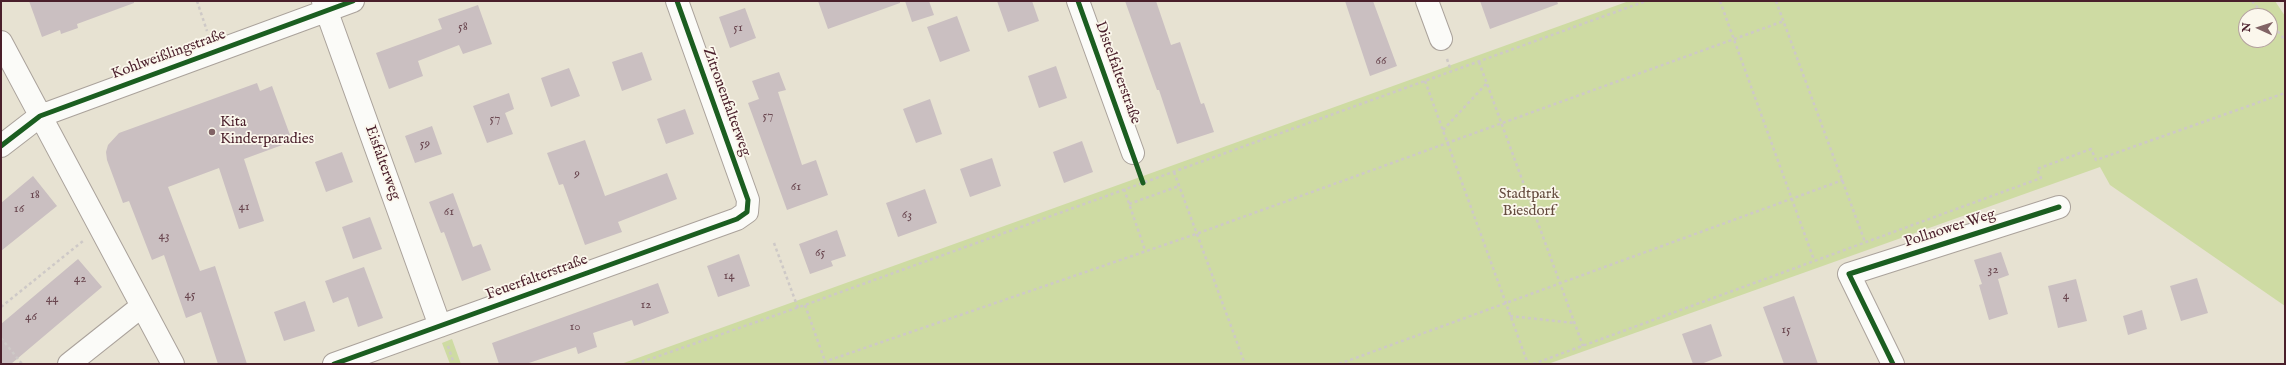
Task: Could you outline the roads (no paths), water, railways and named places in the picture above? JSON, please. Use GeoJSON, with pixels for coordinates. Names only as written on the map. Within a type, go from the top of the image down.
{"type":"FeatureCollection","features":[{"type":"Feature","properties":{"kind":"street","name":"Kohlweißlingstraße"},"geometry":{"type":"LineString","coordinates":[[1,146],[40,116],[325,6],[352,1]]}},
{"type":"Feature","properties":{"kind":"street","name":"Zitronenfalterweg"},"geometry":{"type":"LineString","coordinates":[[677,1],[748,200],[747,212]]}},
{"type":"Feature","properties":{"kind":"street","name":"Distelfalterstraße"},"geometry":{"type":"LineString","coordinates":[[1078,1],[1133,153]]}},
{"type":"Feature","properties":{"kind":"street"},"geometry":{"type":"LineString","coordinates":[[1427,1],[1441,39]]}},
{"type":"Feature","properties":{"kind":"street","name":"Eisfalterweg"},"geometry":{"type":"LineString","coordinates":[[325,6],[440,326]]}},
{"type":"Feature","properties":{"kind":"street"},"geometry":{"type":"LineString","coordinates":[[1,42],[173,364]]}},
{"type":"Feature","properties":{"kind":"street","name":"Pollnower Weg"},"geometry":{"type":"LineString","coordinates":[[1893,364],[1849,274],[2058,207]]}},
{"type":"Feature","properties":{"kind":"street","name":"Feuerfalterstraße"},"geometry":{"type":"LineString","coordinates":[[334,364],[737,219],[747,212]]}},
{"type":"Feature","properties":{"kind":"street"},"geometry":{"type":"LineString","coordinates":[[69,364],[142,306]]}},
{"type":"Feature","properties":{"kind":"place","name":"Kita Kinderparadies"},"geometry":{"type":"Point","coordinates":[212,132]}},
{"type":"Feature","properties":{"kind":"park label","name":"Stadtpark Biesdorf"},"geometry":{"type":"Point","coordinates":[1529,204]}}]}
